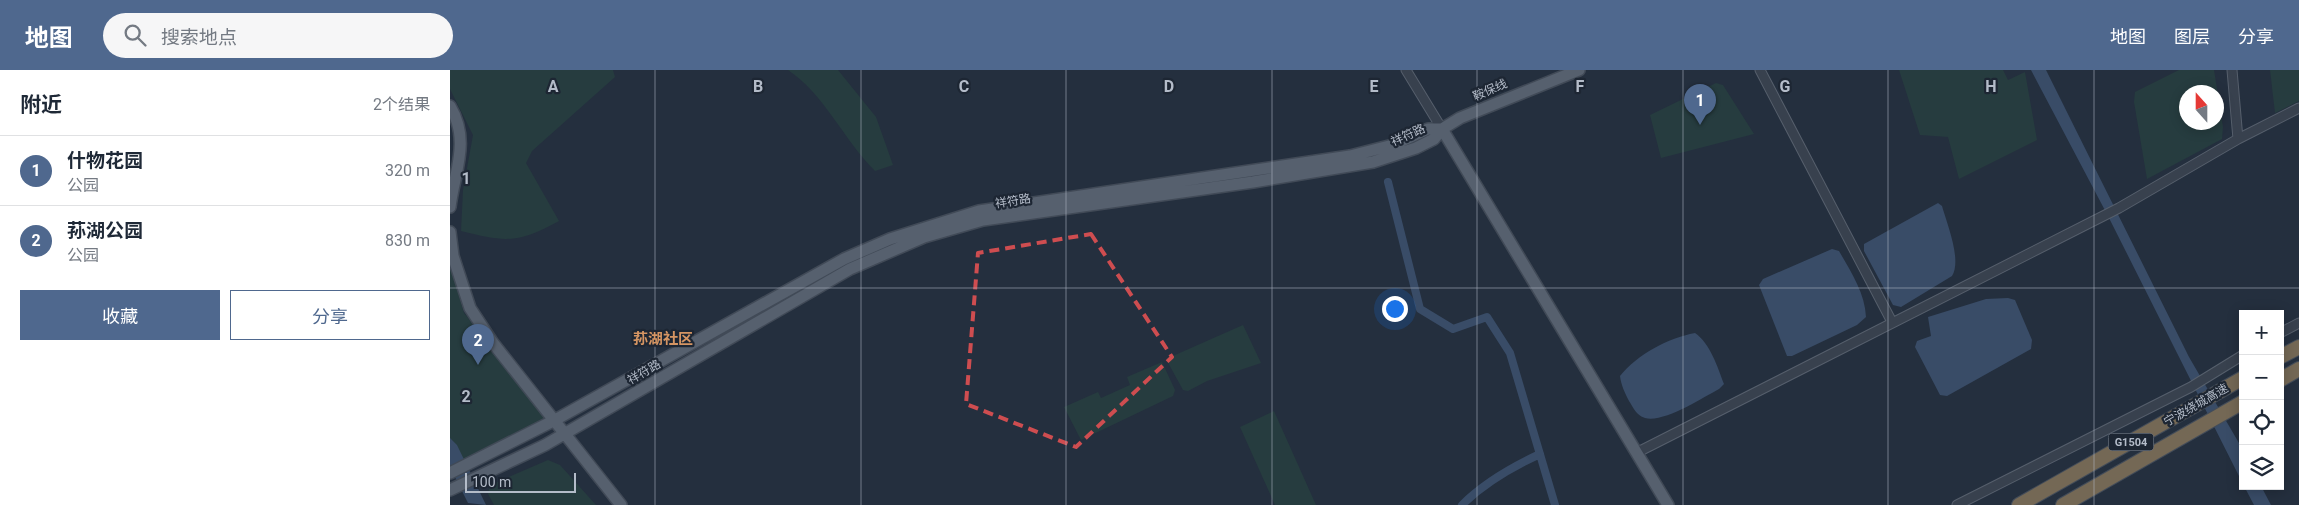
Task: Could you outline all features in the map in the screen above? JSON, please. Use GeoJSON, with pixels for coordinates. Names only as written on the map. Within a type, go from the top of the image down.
{"type":"FeatureCollection","features":[{"type":"Feature","properties":{"kind":"highway"},"geometry":{"type":"LineString","coordinates":[[2284,378],[2299,369]]}},
{"type":"Feature","properties":{"kind":"highway","name":"宁波绕城高速"},"geometry":{"type":"LineString","coordinates":[[2019,505],[2239,380]]}},
{"type":"Feature","properties":{"kind":"highway","name":"宁波绕城高速"},"geometry":{"type":"LineString","coordinates":[[2063,505],[2239,404]]}},
{"type":"Feature","properties":{"kind":"main road","name":"鞍保线"},"geometry":{"type":"LineString","coordinates":[[1442,129],[1460,118],[1579,70]]}},
{"type":"Feature","properties":{"kind":"main road"},"geometry":{"type":"LineString","coordinates":[[450,106],[459,131],[460,154],[450,207]]}},
{"type":"Feature","properties":{"kind":"main road","name":"祥符路"},"geometry":{"type":"LineString","coordinates":[[450,473],[555,420],[844,259],[922,228],[979,211],[1350,156],[1393,145],[1428,129],[1442,129]]}},
{"type":"Feature","properties":{"kind":"main road","name":"祥符路"},"geometry":{"type":"LineString","coordinates":[[452,489],[566,433],[850,269],[924,237],[992,218],[1262,181],[1373,162],[1416,148],[1434,139],[1442,129]]}},
{"type":"Feature","properties":{"kind":"main road"},"geometry":{"type":"LineString","coordinates":[[1442,129],[1638,452],[1668,505]]}},
{"type":"Feature","properties":{"kind":"main road"},"geometry":{"type":"LineString","coordinates":[[450,232],[453,256],[470,308],[493,343],[621,505]]}},
{"type":"Feature","properties":{"kind":"street"},"geometry":{"type":"LineString","coordinates":[[1406,70],[1442,129]]}},
{"type":"Feature","properties":{"kind":"street"},"geometry":{"type":"LineString","coordinates":[[1760,70],[1892,322]]}},
{"type":"Feature","properties":{"kind":"street"},"geometry":{"type":"LineString","coordinates":[[2232,70],[2238,139]]}},
{"type":"Feature","properties":{"kind":"street"},"geometry":{"type":"LineString","coordinates":[[1638,452],[2119,208],[2238,139],[2299,108]]}},
{"type":"Feature","properties":{"kind":"street"},"geometry":{"type":"LineString","coordinates":[[2284,331],[2299,323]]}},
{"type":"Feature","properties":{"kind":"street"},"geometry":{"type":"LineString","coordinates":[[1957,505],[2191,387],[2239,357]]}},
{"type":"Feature","properties":{"kind":"highlighted area"},"geometry":{"type":"Polygon","coordinates":[[[1091,234],[1172,357],[1076,447],[966,404],[978,253],[1091,234]]]}},
{"type":"Feature","properties":{"kind":"green space"},"geometry":{"type":"Polygon","coordinates":[[[450,70],[613,70],[615,77],[532,151],[526,163],[559,221],[532,234],[511,239],[501,239],[461,231],[463,190],[473,135],[450,89],[450,70]]]}},
{"type":"Feature","properties":{"kind":"green space"},"geometry":{"type":"Polygon","coordinates":[[[788,70],[838,70],[876,117],[893,165],[875,171],[813,92],[788,70]]]}},
{"type":"Feature","properties":{"kind":"green space"},"geometry":{"type":"Polygon","coordinates":[[[1899,70],[2003,70],[2008,80],[2025,72],[2037,140],[1959,179],[1948,137],[1920,135],[1899,70]]]}},
{"type":"Feature","properties":{"kind":"green space"},"geometry":{"type":"Polygon","coordinates":[[[2179,70],[2214,70],[2216,85],[2179,85],[2179,130],[2223,130],[2222,139],[2147,179],[2134,102],[2135,92],[2179,70]]]}},
{"type":"Feature","properties":{"kind":"green space"},"geometry":{"type":"Polygon","coordinates":[[[2270,70],[2299,70],[2299,101],[2275,113],[2270,70]]]}},
{"type":"Feature","properties":{"kind":"green space"},"geometry":{"type":"Polygon","coordinates":[[[1716,83],[1723,85],[1754,134],[1661,158],[1650,115],[1716,83]]]}},
{"type":"Feature","properties":{"kind":"green space"},"geometry":{"type":"Polygon","coordinates":[[[450,264],[464,313],[549,418],[450,468],[450,264]]]}},
{"type":"Feature","properties":{"kind":"green space"},"geometry":{"type":"Polygon","coordinates":[[[1243,325],[1261,363],[1207,381],[1188,391],[1183,390],[1166,359],[1243,325]]]}},
{"type":"Feature","properties":{"kind":"green space"},"geometry":{"type":"Polygon","coordinates":[[[1162,362],[1175,390],[1173,396],[1081,440],[1064,407],[1098,392],[1101,398],[1130,385],[1127,377],[1162,362]]]}},
{"type":"Feature","properties":{"kind":"green space"},"geometry":{"type":"Polygon","coordinates":[[[1274,411],[1316,505],[1275,505],[1240,427],[1274,411]]]}},
{"type":"Feature","properties":{"kind":"green space"},"geometry":{"type":"Polygon","coordinates":[[[548,460],[560,465],[596,505],[494,505],[488,494],[490,485],[548,460]]]}},
{"type":"Feature","properties":{"kind":"water"},"geometry":{"type":"Polygon","coordinates":[[[2031,70],[2046,70],[2189,357],[2239,443],[2239,476],[2109,218],[2031,70]]]}},
{"type":"Feature","properties":{"kind":"water"},"geometry":{"type":"Polygon","coordinates":[[[1938,203],[1942,206],[1955,252],[1955,269],[1952,276],[1901,307],[1893,305],[1864,251],[1864,244],[1938,203]]]}},
{"type":"Feature","properties":{"kind":"water"},"geometry":{"type":"Polygon","coordinates":[[[1832,249],[1839,251],[1857,283],[1866,317],[1857,325],[1792,356],[1787,356],[1759,285],[1763,279],[1832,249]]]}},
{"type":"Feature","properties":{"kind":"water"},"geometry":{"type":"Polygon","coordinates":[[[2008,298],[2015,300],[2032,340],[2031,349],[1947,396],[1940,395],[1915,347],[1917,341],[1931,336],[1928,317],[1986,299],[2008,298]]]}},
{"type":"Feature","properties":{"kind":"water"},"geometry":{"type":"Polygon","coordinates":[[[1695,333],[1709,349],[1724,384],[1719,389],[1672,413],[1653,419],[1642,417],[1635,411],[1629,401],[1622,386],[1620,376],[1627,368],[1654,348],[1674,339],[1695,333]]]}},
{"type":"Feature","properties":{"kind":"water"},"geometry":{"type":"Polygon","coordinates":[[[450,438],[457,445],[486,505],[468,503],[450,467],[450,438]]]}},
{"type":"Feature","properties":{"kind":"water"},"geometry":{"type":"Polygon","coordinates":[[[2246,490],[2263,490],[2271,505],[2254,505],[2246,490]]]}},
{"type":"Feature","properties":{"kind":"waterway"},"geometry":{"type":"LineString","coordinates":[[1388,182],[1420,309],[1453,329],[1487,317],[1510,353],[1555,505]]}},
{"type":"Feature","properties":{"kind":"waterway"},"geometry":{"type":"LineString","coordinates":[[1462,505],[1499,476],[1540,454]]}},
{"type":"Feature","properties":{"kind":"place","name":"什物花园"},"geometry":{"type":"Point","coordinates":[1700,125]}},
{"type":"Feature","properties":{"kind":"place","name":"荪湖公园"},"geometry":{"type":"Point","coordinates":[478,365]}},
{"type":"Feature","properties":{"kind":"district","name":"荪湖社区"},"geometry":{"type":"Point","coordinates":[663,339]}}]}
